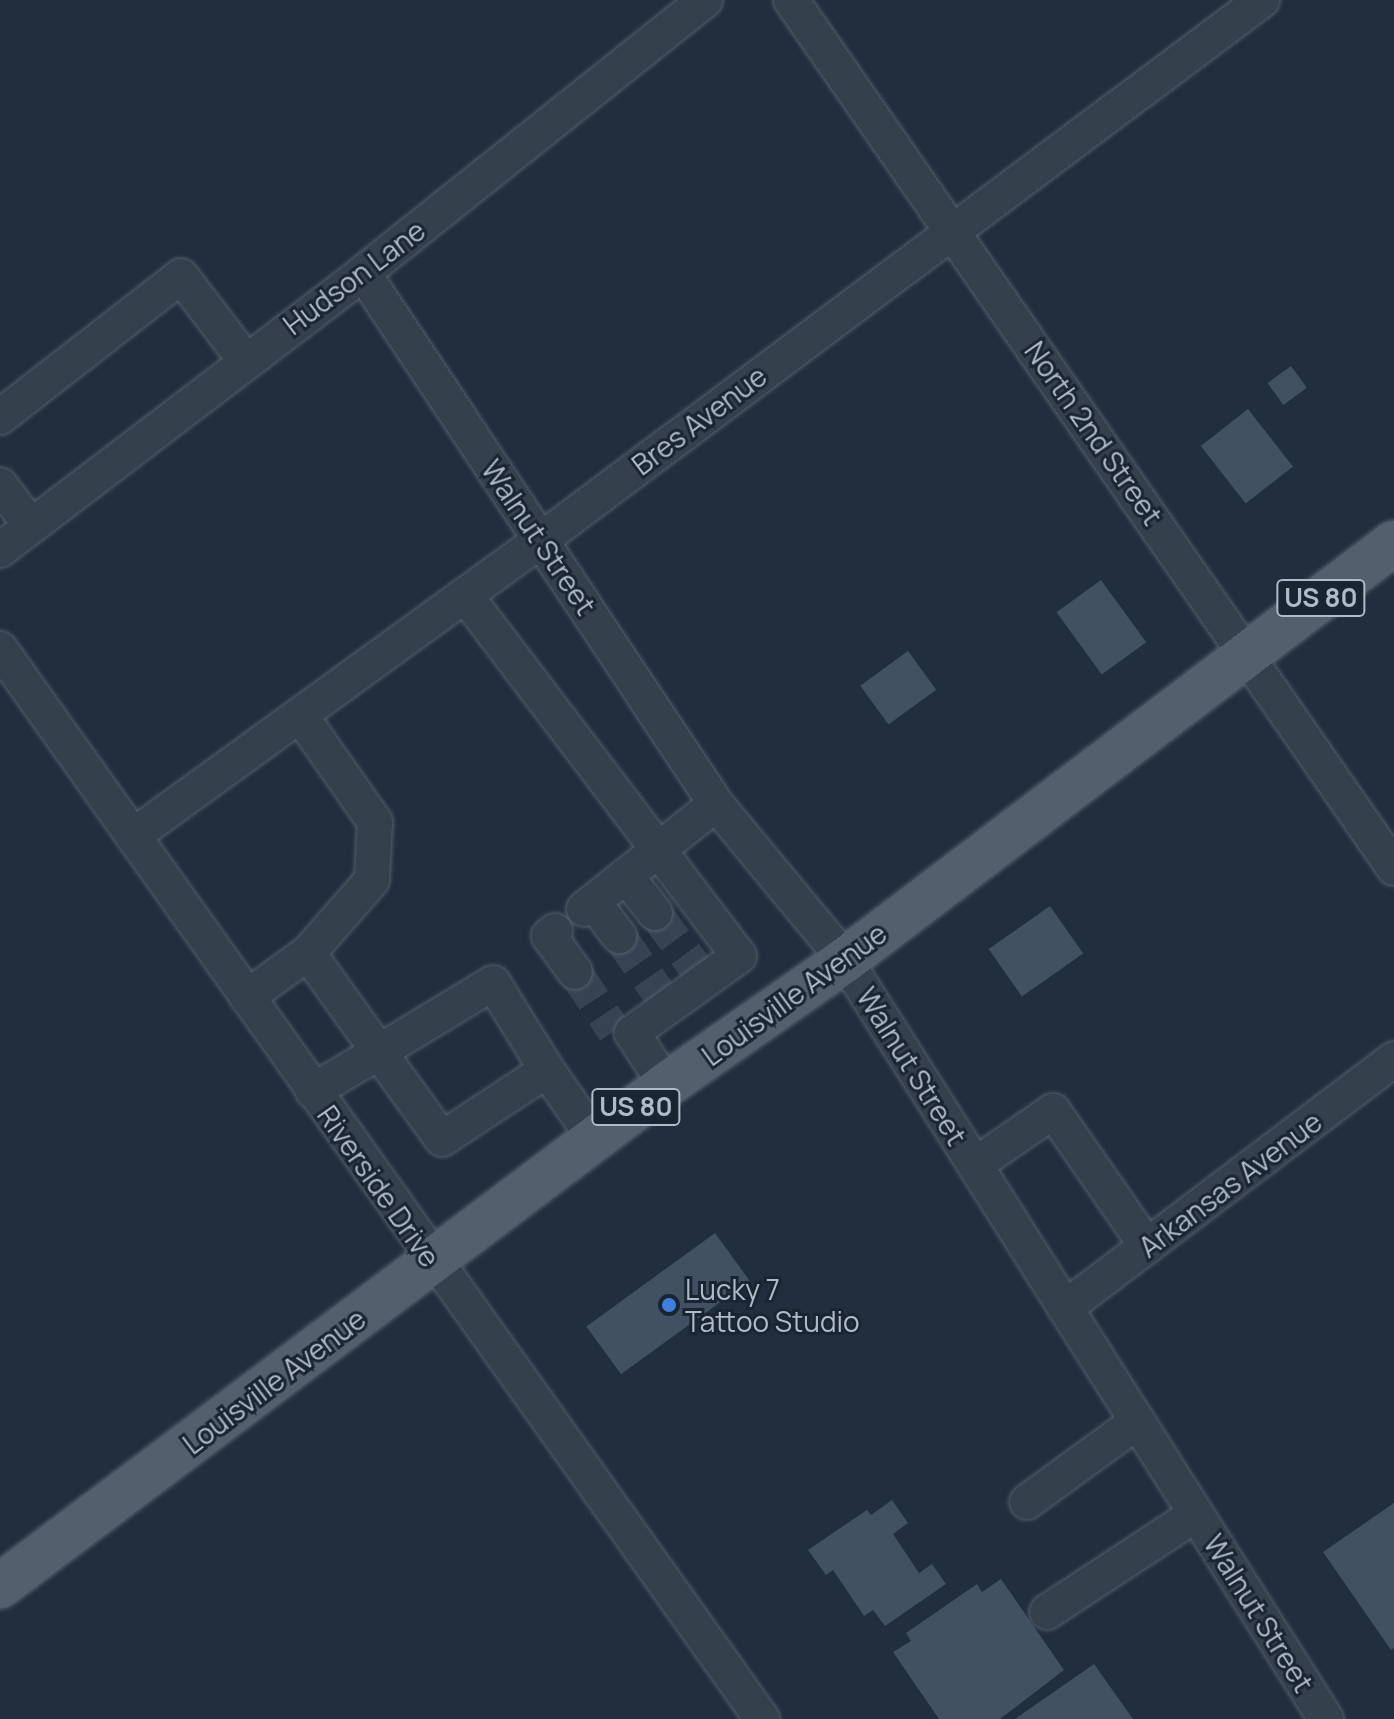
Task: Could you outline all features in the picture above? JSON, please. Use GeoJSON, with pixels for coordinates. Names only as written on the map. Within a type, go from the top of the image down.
{"type":"FeatureCollection","features":[{"type":"Feature","properties":{"kind":"main road","name":"Louisville Avenue"},"geometry":{"type":"LineString","coordinates":[[0,1586],[666,1085],[845,960],[1394,543]]}},
{"type":"Feature","properties":{"kind":"street","name":"Hudson Lane"},"geometry":{"type":"LineString","coordinates":[[0,550],[245,360],[363,273],[705,0]]}},
{"type":"Feature","properties":{"kind":"street","name":"North 2nd Street"},"geometry":{"type":"LineString","coordinates":[[791,0],[1248,653],[1394,868]]}},
{"type":"Feature","properties":{"kind":"street","name":"Bres Avenue"},"geometry":{"type":"LineString","coordinates":[[133,836],[541,540],[1262,0]]}},
{"type":"Feature","properties":{"kind":"street","name":"Walnut Street"},"geometry":{"type":"LineString","coordinates":[[363,273],[716,804],[845,960],[1326,1719]]}},
{"type":"Feature","properties":{"kind":"street"},"geometry":{"type":"LineString","coordinates":[[0,417],[181,276],[245,360]]}},
{"type":"Feature","properties":{"kind":"street"},"geometry":{"type":"LineString","coordinates":[[0,485],[31,526]]}},
{"type":"Feature","properties":{"kind":"street"},"geometry":{"type":"LineString","coordinates":[[465,595],[739,956],[700,975],[623,1032],[666,1085]]}},
{"type":"Feature","properties":{"kind":"street","name":"Riverside Drive"},"geometry":{"type":"LineString","coordinates":[[0,649],[432,1261],[762,1719]]}},
{"type":"Feature","properties":{"kind":"street"},"geometry":{"type":"LineString","coordinates":[[247,997],[308,953],[372,880],[375,822],[300,715]]}},
{"type":"Feature","properties":{"kind":"street"},"geometry":{"type":"LineString","coordinates":[[619,936],[588,905],[716,804]]}},
{"type":"Feature","properties":{"kind":"street"},"geometry":{"type":"LineString","coordinates":[[626,876],[655,913]]}},
{"type":"Feature","properties":{"kind":"street"},"geometry":{"type":"LineString","coordinates":[[555,931],[549,936],[575,972]]}},
{"type":"Feature","properties":{"kind":"street"},"geometry":{"type":"LineString","coordinates":[[308,953],[442,1139],[547,1070]]}},
{"type":"Feature","properties":{"kind":"street"},"geometry":{"type":"LineString","coordinates":[[313,1091],[493,983],[547,1070],[595,1139]]}},
{"type":"Feature","properties":{"kind":"street","name":"Arkansas Avenue"},"geometry":{"type":"LineString","coordinates":[[1065,1308],[1394,1059]]}},
{"type":"Feature","properties":{"kind":"street"},"geometry":{"type":"LineString","coordinates":[[975,1165],[1053,1111],[1147,1246]]}},
{"type":"Feature","properties":{"kind":"street"},"geometry":{"type":"LineString","coordinates":[[1027,1502],[1138,1421]]}},
{"type":"Feature","properties":{"kind":"street"},"geometry":{"type":"LineString","coordinates":[[1047,1612],[1196,1514]]}},
{"type":"Feature","properties":{"kind":"building"},"geometry":{"type":"Polygon","coordinates":[[[1291,366],[1307,388],[1283,405],[1268,383],[1291,366]]]}},
{"type":"Feature","properties":{"kind":"building"},"geometry":{"type":"Polygon","coordinates":[[[1248,409],[1293,467],[1246,503],[1201,446],[1248,409]]]}},
{"type":"Feature","properties":{"kind":"building"},"geometry":{"type":"Polygon","coordinates":[[[1101,580],[1146,642],[1102,675],[1057,612],[1101,580]]]}},
{"type":"Feature","properties":{"kind":"building"},"geometry":{"type":"Polygon","coordinates":[[[908,651],[936,690],[888,725],[860,686],[908,651]]]}},
{"type":"Feature","properties":{"kind":"building"},"geometry":{"type":"Polygon","coordinates":[[[1050,906],[1083,954],[1022,997],[989,949],[1050,906]]]}},
{"type":"Feature","properties":{"kind":"building","name":"Lucky 7 Tattoo Studio"},"geometry":{"type":"Polygon","coordinates":[[[715,1233],[750,1281],[621,1374],[586,1326],[715,1233]]]}},
{"type":"Feature","properties":{"kind":"building"},"geometry":{"type":"Polygon","coordinates":[[[892,1500],[908,1523],[893,1534],[919,1573],[932,1564],[946,1584],[885,1626],[873,1610],[864,1616],[833,1570],[826,1575],[808,1550],[867,1510],[871,1515],[892,1500]]]}},
{"type":"Feature","properties":{"kind":"building"},"geometry":{"type":"Polygon","coordinates":[[[1394,1503],[1394,1648],[1391,1650],[1323,1552],[1394,1503]]]}},
{"type":"Feature","properties":{"kind":"building"},"geometry":{"type":"Polygon","coordinates":[[[1001,1579],[1064,1670],[1000,1719],[939,1719],[893,1652],[911,1641],[906,1633],[977,1584],[982,1592],[1001,1579]]]}},
{"type":"Feature","properties":{"kind":"building"},"geometry":{"type":"Polygon","coordinates":[[[1094,1664],[1133,1719],[1015,1719],[1094,1664]]]}},
{"type":"Feature","properties":{"kind":"tunnel"},"geometry":{"type":"LineString","coordinates":[[655,913],[697,970]]}},
{"type":"Feature","properties":{"kind":"tunnel"},"geometry":{"type":"LineString","coordinates":[[619,936],[660,995]]}},
{"type":"Feature","properties":{"kind":"tunnel"},"geometry":{"type":"LineString","coordinates":[[575,972],[614,1031]]}},
{"type":"Feature","properties":{"kind":"place","name":"Lucky 7 Tattoo Studio"},"geometry":{"type":"Point","coordinates":[669,1305]}}]}
